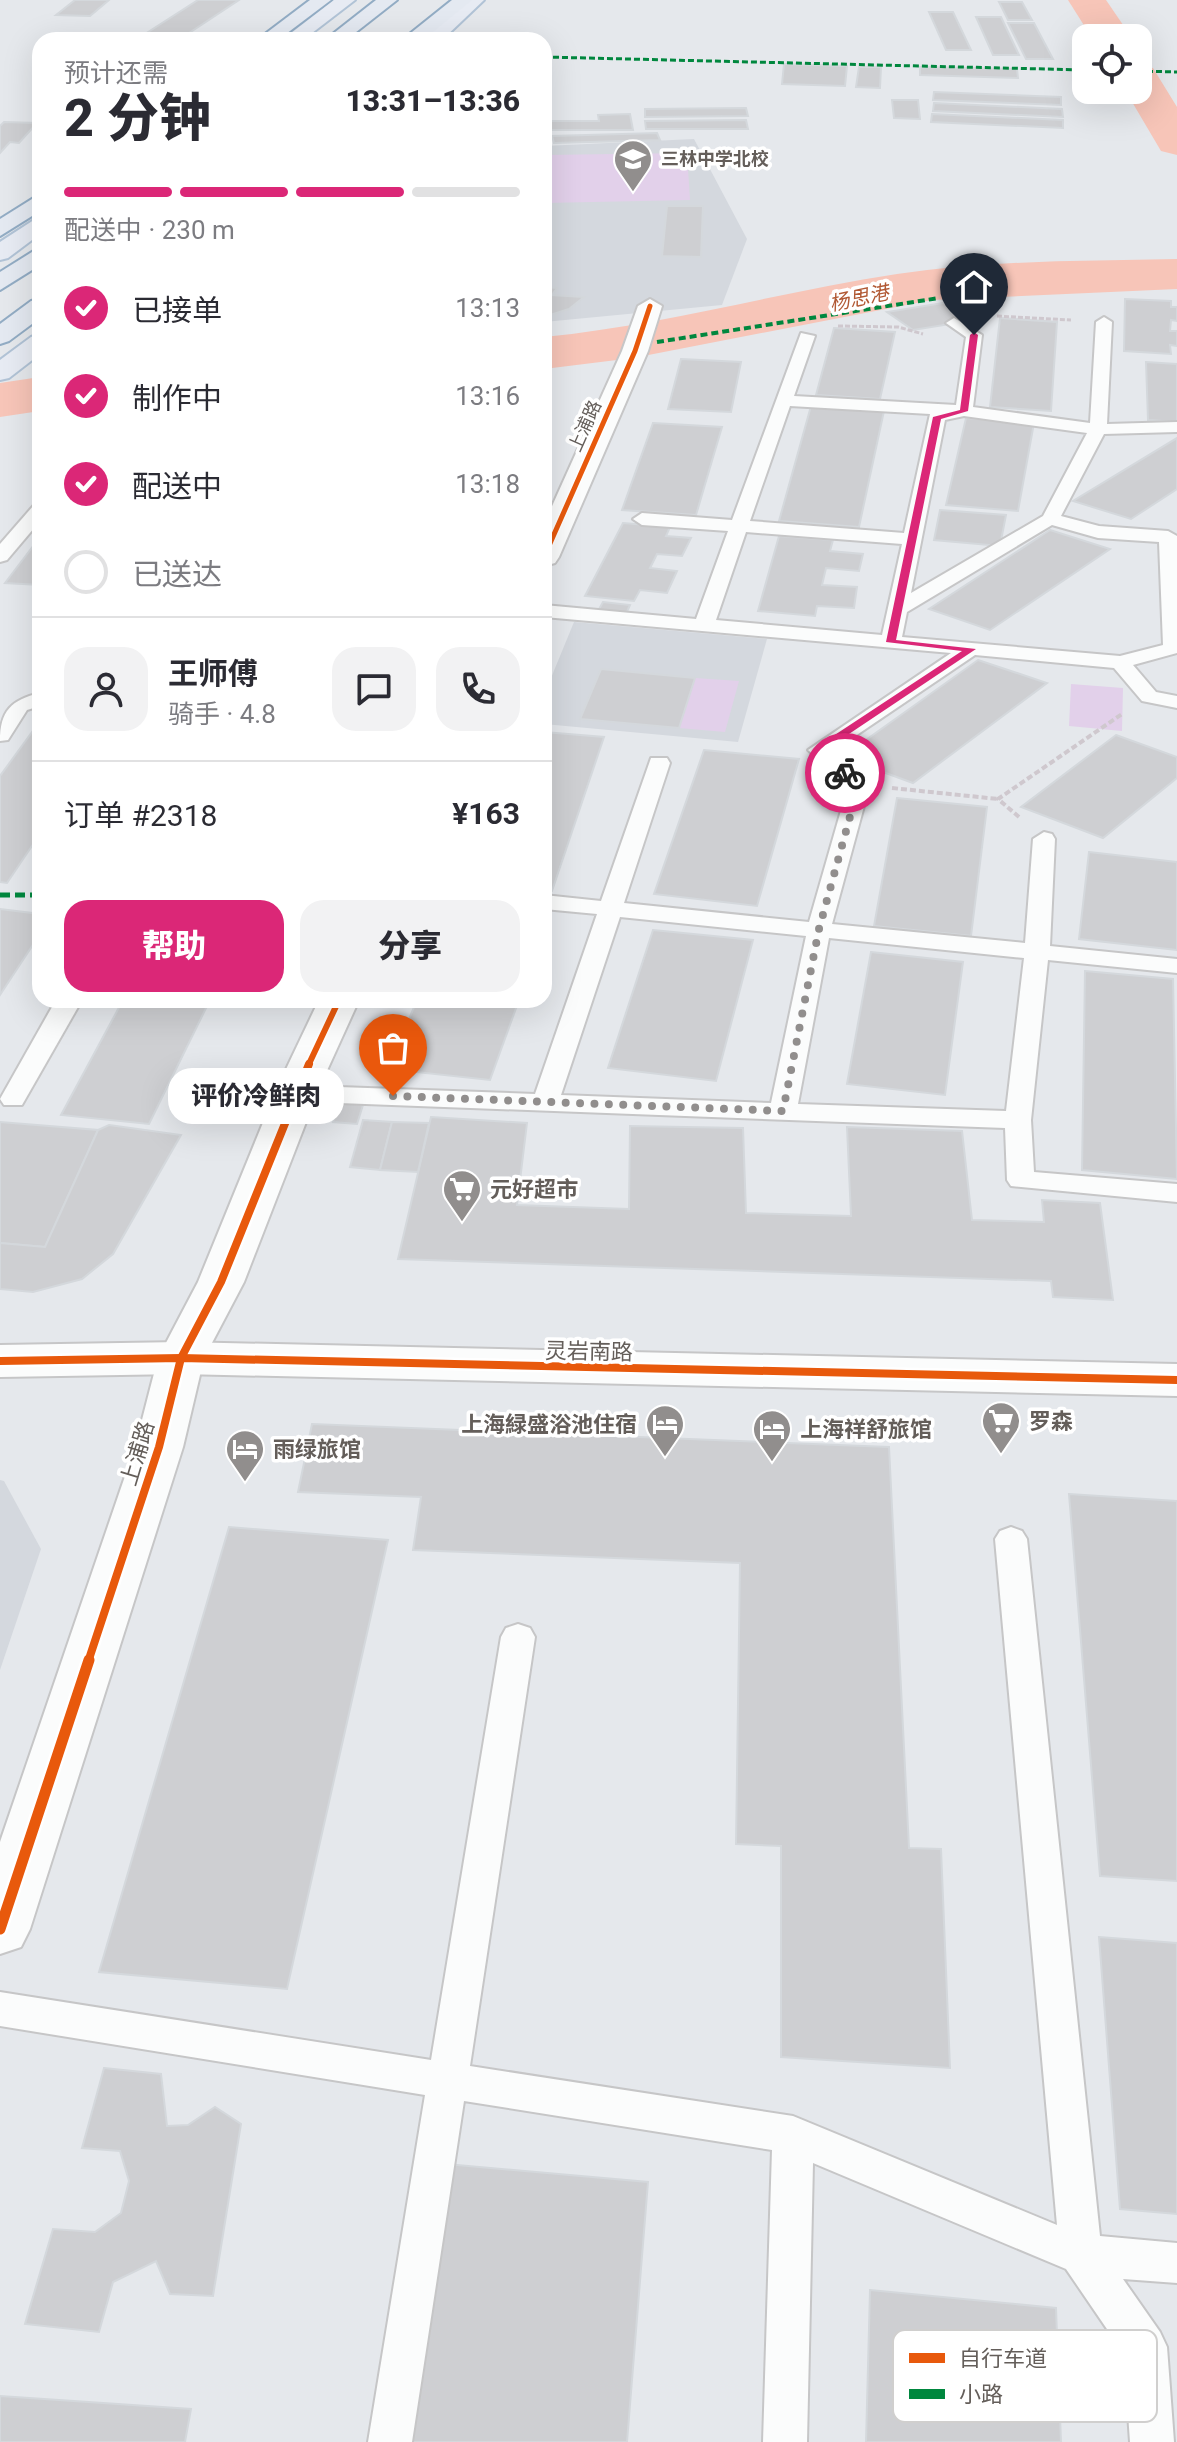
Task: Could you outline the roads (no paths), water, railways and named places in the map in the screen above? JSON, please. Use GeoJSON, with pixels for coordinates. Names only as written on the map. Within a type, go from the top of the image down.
{"type":"FeatureCollection","features":[{"type":"Feature","properties":{"kind":"highway"},"geometry":{"type":"LineString","coordinates":[[277,32],[322,0]]}},
{"type":"Feature","properties":{"kind":"highway"},"geometry":{"type":"LineString","coordinates":[[345,32],[388,0]]}},
{"type":"Feature","properties":{"kind":"highway"},"geometry":{"type":"LineString","coordinates":[[407,32],[439,8],[463,0]]}},
{"type":"Feature","properties":{"kind":"highway"},"geometry":{"type":"LineString","coordinates":[[0,283],[32,260]]}},
{"type":"Feature","properties":{"kind":"highway"},"geometry":{"type":"LineString","coordinates":[[0,336],[32,312]]}},
{"type":"Feature","properties":{"kind":"main road"},"geometry":{"type":"LineString","coordinates":[[270,32],[314,0]]}},
{"type":"Feature","properties":{"kind":"main road"},"geometry":{"type":"LineString","coordinates":[[302,32],[346,0]]}},
{"type":"Feature","properties":{"kind":"main road"},"geometry":{"type":"LineString","coordinates":[[440,32],[475,0]]}},
{"type":"Feature","properties":{"kind":"main road"},"geometry":{"type":"LineString","coordinates":[[0,230],[32,207]]}},
{"type":"Feature","properties":{"kind":"main road"},"geometry":{"type":"LineString","coordinates":[[0,253],[32,229]]}},
{"type":"Feature","properties":{"kind":"main road"},"geometry":{"type":"LineString","coordinates":[[0,372],[21,353]]}},
{"type":"Feature","properties":{"kind":"street","name":"上浦路"},"geometry":{"type":"LineString","coordinates":[[552,539],[635,351],[647,314]]}},
{"type":"Feature","properties":{"kind":"street","name":"上浦路"},"geometry":{"type":"LineString","coordinates":[[0,1929],[159,1447],[181,1358],[221,1282],[299,1086],[335,1008]]}},
{"type":"Feature","properties":{"kind":"street","name":"灵岩南路"},"geometry":{"type":"LineString","coordinates":[[0,1361],[181,1358],[1177,1380]]}},
{"type":"Feature","properties":{"kind":"lane"},"geometry":{"type":"LineString","coordinates":[[898,609],[1050,519],[1098,429],[1104,322]]}},
{"type":"Feature","properties":{"kind":"lane"},"geometry":{"type":"LineString","coordinates":[[954,323],[974,335],[964,411]]}},
{"type":"Feature","properties":{"kind":"lane"},"geometry":{"type":"LineString","coordinates":[[704,625],[807,336]]}},
{"type":"Feature","properties":{"kind":"lane"},"geometry":{"type":"LineString","coordinates":[[785,401],[964,411],[1098,429],[1177,427]]}},
{"type":"Feature","properties":{"kind":"lane"},"geometry":{"type":"LineString","coordinates":[[891,642],[937,417],[964,411]]}},
{"type":"Feature","properties":{"kind":"lane"},"geometry":{"type":"LineString","coordinates":[[642,519],[912,539]]}},
{"type":"Feature","properties":{"kind":"lane"},"geometry":{"type":"LineString","coordinates":[[552,612],[1120,662],[1173,648],[1168,537],[1098,532],[1050,519]]}},
{"type":"Feature","properties":{"kind":"lane"},"geometry":{"type":"LineString","coordinates":[[0,556],[32,525]]}},
{"type":"Feature","properties":{"kind":"lane"},"geometry":{"type":"LineString","coordinates":[[783,1111],[819,929],[859,784],[819,750],[971,649]]}},
{"type":"Feature","properties":{"kind":"lane"},"geometry":{"type":"LineString","coordinates":[[1120,662],[1149,697],[1177,702]]}},
{"type":"Feature","properties":{"kind":"lane"},"geometry":{"type":"LineString","coordinates":[[0,735],[20,706],[32,702]]}},
{"type":"Feature","properties":{"kind":"lane"},"geometry":{"type":"LineString","coordinates":[[546,1102],[659,763]]}},
{"type":"Feature","properties":{"kind":"lane"},"geometry":{"type":"LineString","coordinates":[[1044,839],[1037,953],[1018,1120],[1021,1180],[1177,1193]]}},
{"type":"Feature","properties":{"kind":"lane"},"geometry":{"type":"LineString","coordinates":[[552,903],[1177,966]]}},
{"type":"Feature","properties":{"kind":"lane"},"geometry":{"type":"LineString","coordinates":[[13,1099],[64,1008]]}},
{"type":"Feature","properties":{"kind":"lane"},"geometry":{"type":"LineString","coordinates":[[299,1086],[339,1095],[1018,1120]]}},
{"type":"Feature","properties":{"kind":"lane"},"geometry":{"type":"LineString","coordinates":[[1011,1539],[1081,2255],[1133,2330]]}},
{"type":"Feature","properties":{"kind":"lane"},"geometry":{"type":"LineString","coordinates":[[390,2442],[518,1637]]}},
{"type":"Feature","properties":{"kind":"lane"},"geometry":{"type":"LineString","coordinates":[[0,2009],[793,2135],[1081,2255],[1177,2263]]}},
{"type":"Feature","properties":{"kind":"lane"},"geometry":{"type":"LineString","coordinates":[[785,2442],[793,2135]]}},
{"type":"Feature","properties":{"kind":"lane"},"geometry":{"type":"LineString","coordinates":[[1151,2422],[1152,2442]]}},
{"type":"Feature","properties":{"kind":"waterway"},"geometry":{"type":"LineString","coordinates":[[1087,0],[1103,24]]}},
{"type":"Feature","properties":{"kind":"waterway"},"geometry":{"type":"LineString","coordinates":[[1152,100],[1177,142]]}},
{"type":"Feature","properties":{"kind":"waterway","name":"杨思港"},"geometry":{"type":"LineString","coordinates":[[552,352],[633,342],[932,284],[1037,277],[1177,274]]}},
{"type":"Feature","properties":{"kind":"waterway","name":"杨思港"},"geometry":{"type":"LineString","coordinates":[[0,400],[32,395]]}},
{"type":"Feature","properties":{"kind":"place","name":"三林中学北校"},"geometry":{"type":"Point","coordinates":[633,193]}},
{"type":"Feature","properties":{"kind":"place","name":"评价冷鲜肉"},"geometry":{"type":"Point","coordinates":[393,1096]}},
{"type":"Feature","properties":{"kind":"place","name":"元好超市"},"geometry":{"type":"Point","coordinates":[462,1223]}},
{"type":"Feature","properties":{"kind":"place","name":"罗森"},"geometry":{"type":"Point","coordinates":[1001,1455]}},
{"type":"Feature","properties":{"kind":"place","name":"上海緑盛浴池住宿"},"geometry":{"type":"Point","coordinates":[665,1458]}},
{"type":"Feature","properties":{"kind":"place","name":"上海祥舒旅馆"},"geometry":{"type":"Point","coordinates":[772,1463]}},
{"type":"Feature","properties":{"kind":"place","name":"雨绿旅馆"},"geometry":{"type":"Point","coordinates":[245,1483]}}]}
